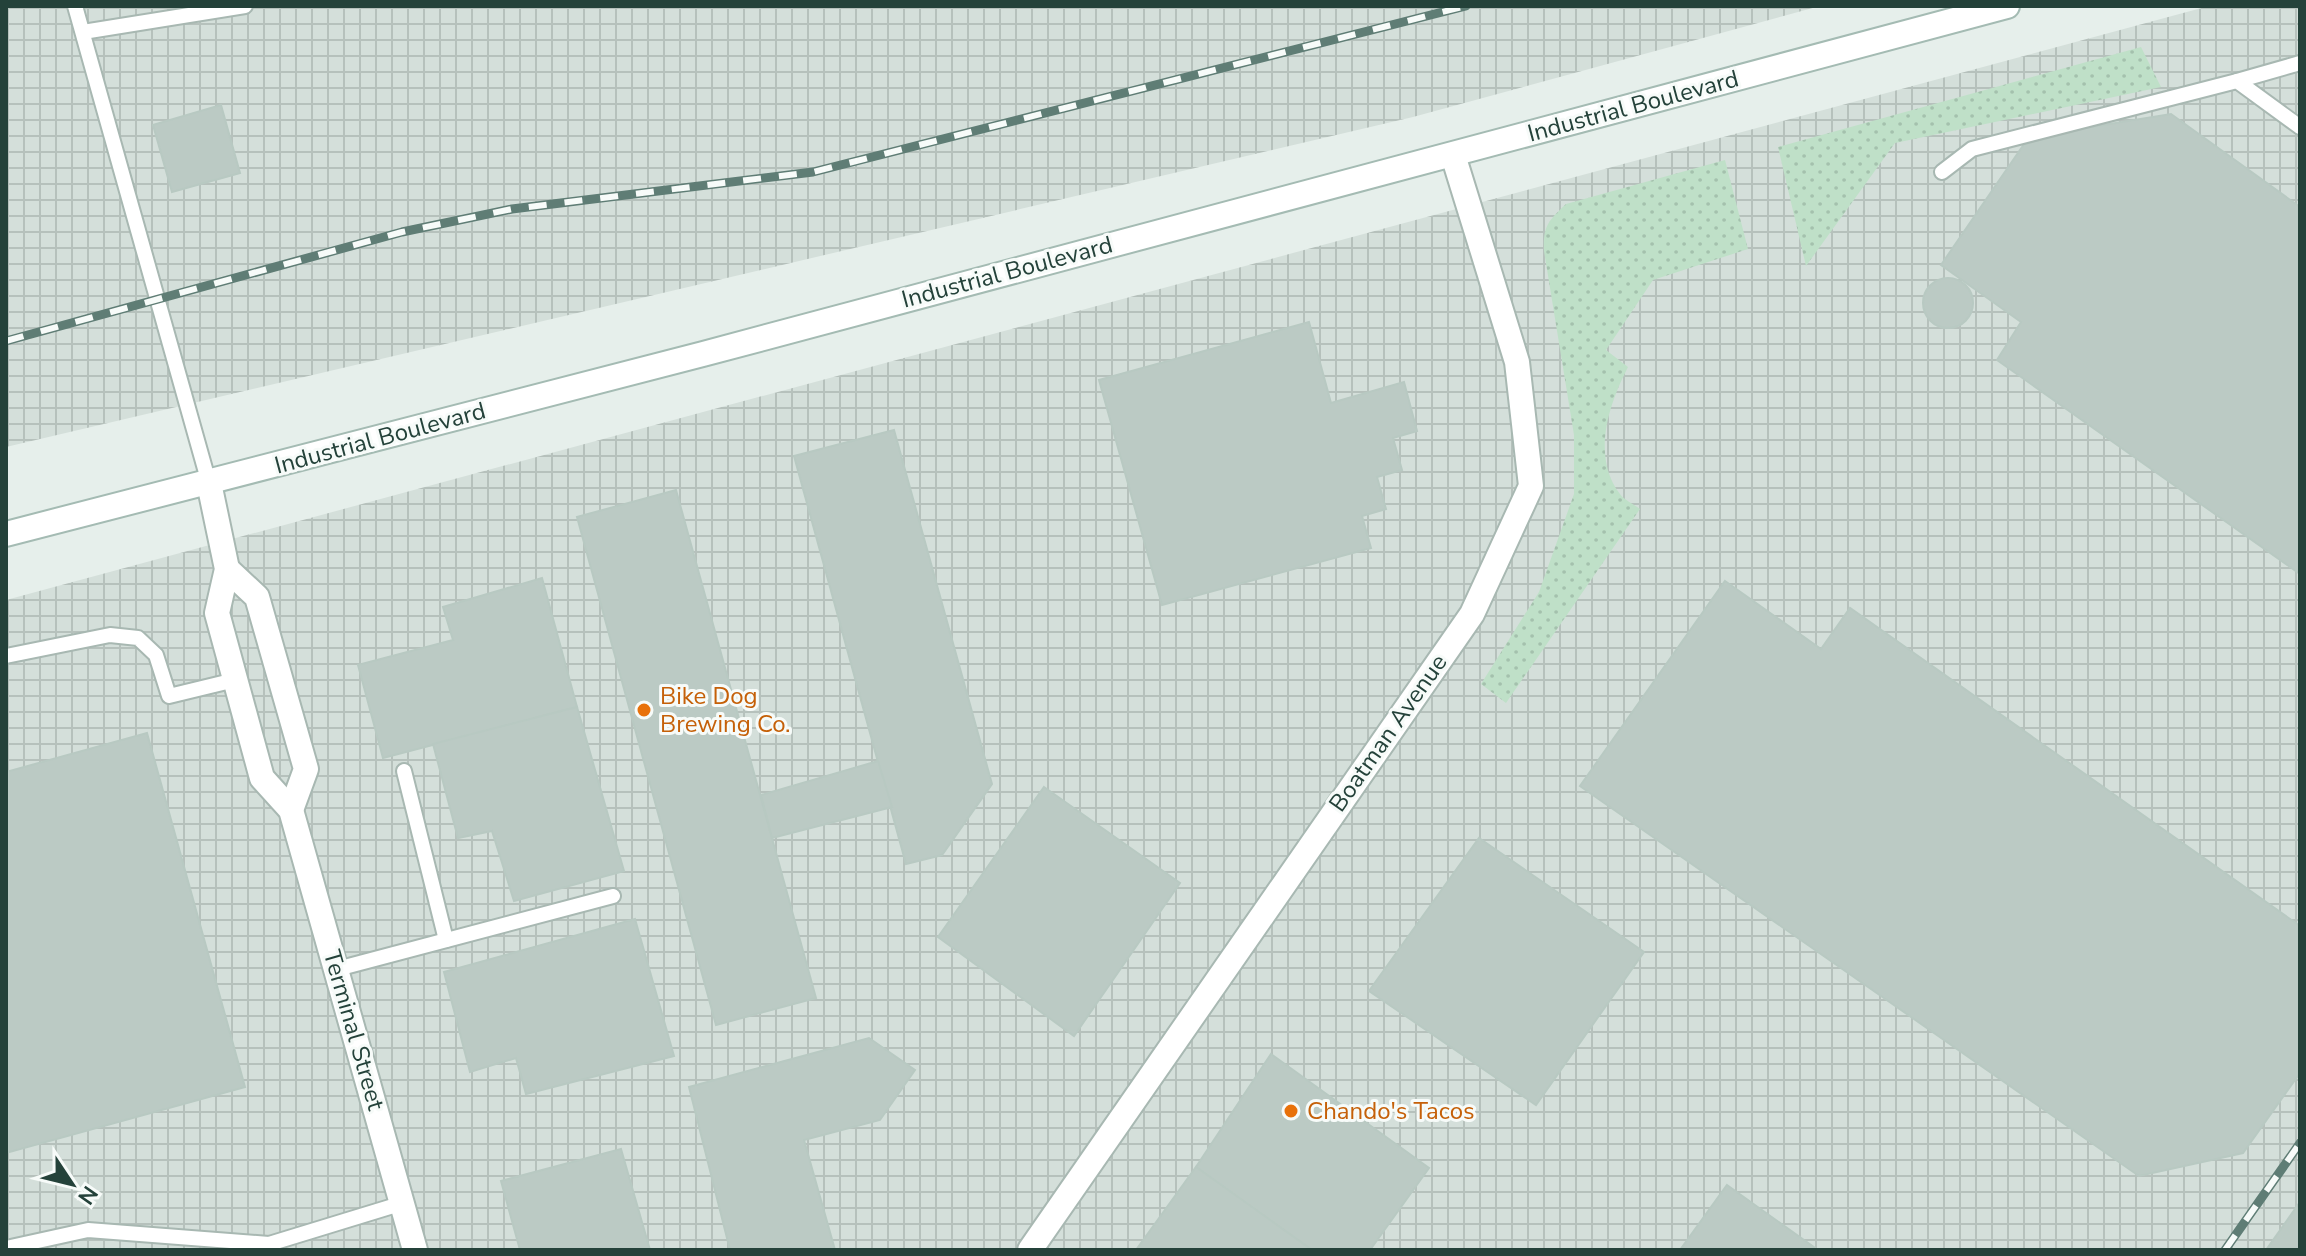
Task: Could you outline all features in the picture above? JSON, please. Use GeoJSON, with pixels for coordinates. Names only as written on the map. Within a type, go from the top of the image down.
{"type":"FeatureCollection","features":[{"type":"Feature","properties":{"kind":"street","name":"Industrial Boulevard"},"geometry":{"type":"LineString","coordinates":[[6,534],[1453,155],[2007,6]]}},
{"type":"Feature","properties":{"kind":"street","name":"Boatman Avenue"},"geometry":{"type":"LineString","coordinates":[[1030,1250],[1472,614],[1531,486],[1517,362],[1453,155]]}},
{"type":"Feature","properties":{"kind":"street","name":"Terminal Street"},"geometry":{"type":"LineString","coordinates":[[209,483],[227,569],[217,613],[262,778],[291,810],[415,1250]]}},
{"type":"Feature","properties":{"kind":"street"},"geometry":{"type":"LineString","coordinates":[[227,569],[257,597],[306,769],[291,810]]}},
{"type":"Feature","properties":{"kind":"lane"},"geometry":{"type":"LineString","coordinates":[[75,6],[209,483]]}},
{"type":"Feature","properties":{"kind":"lane"},"geometry":{"type":"LineString","coordinates":[[83,32],[245,6]]}},
{"type":"Feature","properties":{"kind":"lane"},"geometry":{"type":"LineString","coordinates":[[1942,172],[1972,149],[2300,63]]}},
{"type":"Feature","properties":{"kind":"lane"},"geometry":{"type":"LineString","coordinates":[[2237,81],[2300,127]]}},
{"type":"Feature","properties":{"kind":"lane"},"geometry":{"type":"LineString","coordinates":[[6,656],[110,635],[138,638],[156,655],[169,696],[235,680]]}},
{"type":"Feature","properties":{"kind":"lane"},"geometry":{"type":"LineString","coordinates":[[404,771],[446,940]]}},
{"type":"Feature","properties":{"kind":"lane"},"geometry":{"type":"LineString","coordinates":[[337,969],[613,896]]}},
{"type":"Feature","properties":{"kind":"lane"},"geometry":{"type":"LineString","coordinates":[[6,1248],[88,1230],[270,1247],[403,1203]]}},
{"type":"Feature","properties":{"kind":"shaded area"},"geometry":{"type":"Polygon","coordinates":[[[6,6],[1820,6],[1413,117],[6,447],[6,6]]]}},
{"type":"Feature","properties":{"kind":"shaded area"},"geometry":{"type":"Polygon","coordinates":[[[2209,6],[2300,6],[2300,1250],[6,1250],[6,600],[2209,6]]]}},
{"type":"Feature","properties":{"kind":"green space"},"geometry":{"type":"Polygon","coordinates":[[[2141,47],[2161,87],[1895,143],[1806,266],[1778,147],[2141,47]]]}},
{"type":"Feature","properties":{"kind":"green space"},"geometry":{"type":"Polygon","coordinates":[[[1725,160],[1748,249],[1653,280],[1606,350],[1628,367],[1609,413],[1606,463],[1620,494],[1640,509],[1506,703],[1481,684],[1539,592],[1574,494],[1574,435],[1544,251],[1546,230],[1566,204],[1725,160]]]}},
{"type":"Feature","properties":{"kind":"building"},"geometry":{"type":"Polygon","coordinates":[[[221,105],[240,173],[172,192],[153,125],[221,105]]]}},
{"type":"Feature","properties":{"kind":"building"},"geometry":{"type":"Polygon","coordinates":[[[2171,114],[2300,207],[2300,574],[1997,360],[2021,322],[1941,265],[2029,137],[2171,114]]]}},
{"type":"Feature","properties":{"kind":"building"},"geometry":{"type":"Polygon","coordinates":[[[1948,278],[1966,285],[1973,303],[1966,321],[1948,328],[1930,321],[1923,303],[1930,285],[1948,278]]]}},
{"type":"Feature","properties":{"kind":"building"},"geometry":{"type":"Polygon","coordinates":[[[1309,322],[1331,403],[1404,382],[1417,431],[1393,438],[1402,470],[1377,477],[1386,509],[1362,516],[1371,548],[1162,605],[1099,380],[1309,322]]]}},
{"type":"Feature","properties":{"kind":"building"},"geometry":{"type":"Polygon","coordinates":[[[894,430],[992,784],[942,855],[906,864],[794,456],[894,430]]]}},
{"type":"Feature","properties":{"kind":"building"},"geometry":{"type":"Polygon","coordinates":[[[676,490],[816,998],[716,1025],[577,517],[676,490]]]}},
{"type":"Feature","properties":{"kind":"building"},"geometry":{"type":"Polygon","coordinates":[[[542,578],[577,707],[383,758],[358,665],[453,640],[443,607],[542,578]]]}},
{"type":"Feature","properties":{"kind":"building"},"geometry":{"type":"Polygon","coordinates":[[[1725,581],[1821,649],[1850,608],[2300,926],[2300,1073],[2243,1153],[2139,1176],[1580,786],[1725,581]]]}},
{"type":"Feature","properties":{"kind":"building"},"geometry":{"type":"Polygon","coordinates":[[[577,707],[624,871],[514,901],[492,831],[458,838],[433,744],[577,707]]]}},
{"type":"Feature","properties":{"kind":"building"},"geometry":{"type":"Polygon","coordinates":[[[147,733],[245,1087],[6,1153],[6,772],[147,733]]]}},
{"type":"Feature","properties":{"kind":"building"},"geometry":{"type":"Polygon","coordinates":[[[878,761],[892,807],[772,838],[761,795],[878,761]]]}},
{"type":"Feature","properties":{"kind":"building"},"geometry":{"type":"Polygon","coordinates":[[[1044,787],[1180,883],[1074,1036],[938,937],[1044,787]]]}},
{"type":"Feature","properties":{"kind":"building"},"geometry":{"type":"Polygon","coordinates":[[[1479,838],[1644,952],[1536,1105],[1369,991],[1479,838]]]}},
{"type":"Feature","properties":{"kind":"building"},"geometry":{"type":"Polygon","coordinates":[[[635,919],[674,1056],[526,1094],[516,1058],[470,1072],[444,972],[635,919]]]}},
{"type":"Feature","properties":{"kind":"building"},"geometry":{"type":"Polygon","coordinates":[[[869,1038],[915,1070],[880,1120],[804,1140],[835,1250],[730,1250],[689,1087],[869,1038]]]}},
{"type":"Feature","properties":{"kind":"building","name":"Chando's Tacos"},"geometry":{"type":"Polygon","coordinates":[[[1271,1054],[1429,1168],[1370,1250],[1312,1250],[1196,1167],[1271,1054]]]}},
{"type":"Feature","properties":{"kind":"building"},"geometry":{"type":"Polygon","coordinates":[[[621,1149],[650,1250],[520,1250],[501,1181],[621,1149]]]}},
{"type":"Feature","properties":{"kind":"building"},"geometry":{"type":"Polygon","coordinates":[[[1196,1167],[1312,1250],[1136,1250],[1196,1167]]]}},
{"type":"Feature","properties":{"kind":"building"},"geometry":{"type":"Polygon","coordinates":[[[1727,1185],[1818,1250],[1680,1250],[1727,1185]]]}},
{"type":"Feature","properties":{"kind":"building"},"geometry":{"type":"Polygon","coordinates":[[[2300,1202],[2300,1250],[2266,1250],[2300,1202]]]}},
{"type":"Feature","properties":{"kind":"railway"},"geometry":{"type":"LineString","coordinates":[[6,341],[402,232],[512,209],[813,172],[1466,6]]}},
{"type":"Feature","properties":{"kind":"railway"},"geometry":{"type":"LineString","coordinates":[[2225,1250],[2300,1143]]}},
{"type":"Feature","properties":{"kind":"place","name":"Bike Dog Brewing Co."},"geometry":{"type":"Point","coordinates":[644,710]}},
{"type":"Feature","properties":{"kind":"place","name":"Chando's Tacos"},"geometry":{"type":"Point","coordinates":[1291,1111]}}]}
